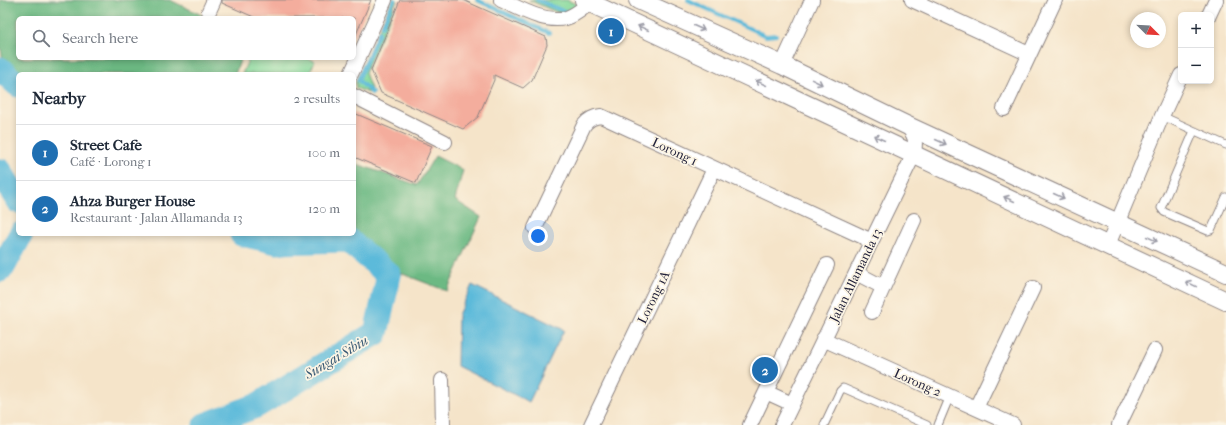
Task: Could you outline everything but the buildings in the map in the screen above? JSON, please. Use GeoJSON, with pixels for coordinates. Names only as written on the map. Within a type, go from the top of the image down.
{"type":"FeatureCollection","features":[{"type":"Feature","properties":{"kind":"street"},"geometry":{"type":"LineString","coordinates":[[352,72],[385,0]]}},
{"type":"Feature","properties":{"kind":"street"},"geometry":{"type":"LineString","coordinates":[[501,0],[543,18],[554,19],[566,18],[581,11],[587,1],[1226,301]]}},
{"type":"Feature","properties":{"kind":"street"},"geometry":{"type":"LineString","coordinates":[[638,0],[782,65],[906,126],[1226,273]]}},
{"type":"Feature","properties":{"kind":"street"},"geometry":{"type":"LineString","coordinates":[[782,65],[812,0]]}},
{"type":"Feature","properties":{"kind":"street"},"geometry":{"type":"LineString","coordinates":[[912,0],[1029,54]]}},
{"type":"Feature","properties":{"kind":"street"},"geometry":{"type":"LineString","coordinates":[[1004,109],[1055,0]]}},
{"type":"Feature","properties":{"kind":"street"},"geometry":{"type":"LineString","coordinates":[[1210,12],[1216,0]]}},
{"type":"Feature","properties":{"kind":"street"},"geometry":{"type":"LineString","coordinates":[[1108,245],[1178,81]]}},
{"type":"Feature","properties":{"kind":"street"},"geometry":{"type":"LineString","coordinates":[[356,97],[445,142]]}},
{"type":"Feature","properties":{"kind":"street","name":"Lorong 1"},"geometry":{"type":"LineString","coordinates":[[535,228],[584,125],[589,120],[601,116],[872,241]]}},
{"type":"Feature","properties":{"kind":"street","name":"Jalan Allamanda 13"},"geometry":{"type":"LineString","coordinates":[[784,424],[792,404],[914,154],[916,143],[915,137],[906,126]]}},
{"type":"Feature","properties":{"kind":"street","name":"Lorong 1A"},"geometry":{"type":"LineString","coordinates":[[591,425],[714,169]]}},
{"type":"Feature","properties":{"kind":"street"},"geometry":{"type":"LineString","coordinates":[[872,312],[914,220]]}},
{"type":"Feature","properties":{"kind":"street"},"geometry":{"type":"LineString","coordinates":[[750,425],[827,265]]}},
{"type":"Feature","properties":{"kind":"street"},"geometry":{"type":"LineString","coordinates":[[856,273],[883,287]]}},
{"type":"Feature","properties":{"kind":"street"},"geometry":{"type":"LineString","coordinates":[[976,408],[1033,288]]}},
{"type":"Feature","properties":{"kind":"street","name":"Lorong 2"},"geometry":{"type":"LineString","coordinates":[[824,340],[1013,425]]}},
{"type":"Feature","properties":{"kind":"street"},"geometry":{"type":"LineString","coordinates":[[1119,425],[1155,350]]}},
{"type":"Feature","properties":{"kind":"street"},"geometry":{"type":"LineString","coordinates":[[442,380],[442,425]]}},
{"type":"Feature","properties":{"kind":"street"},"geometry":{"type":"LineString","coordinates":[[766,392],[792,404]]}},
{"type":"Feature","properties":{"kind":"lane"},"geometry":{"type":"LineString","coordinates":[[1162,116],[1226,145]]}},
{"type":"Feature","properties":{"kind":"lane"},"geometry":{"type":"LineString","coordinates":[[1194,131],[1161,208],[1164,212],[1208,231],[1211,230],[1226,197]]}},
{"type":"Feature","properties":{"kind":"lane"},"geometry":{"type":"LineString","coordinates":[[824,425],[840,391],[843,388],[927,425]]}},
{"type":"Feature","properties":{"kind":"lane"},"geometry":{"type":"LineString","coordinates":[[938,425],[950,396]]}},
{"type":"Feature","properties":{"kind":"green space"},"geometry":{"type":"Polygon","coordinates":[[[0,0],[170,0],[204,16],[16,16],[16,60],[240,60],[236,72],[16,72],[3,60],[0,45],[0,0]]]}},
{"type":"Feature","properties":{"kind":"green space"},"geometry":{"type":"Polygon","coordinates":[[[392,0],[397,0],[365,73],[371,89],[369,93],[356,88],[356,81],[392,0]]]}},
{"type":"Feature","properties":{"kind":"green space"},"geometry":{"type":"Polygon","coordinates":[[[529,0],[567,0],[578,5],[568,17],[529,0]]]}},
{"type":"Feature","properties":{"kind":"green space"},"geometry":{"type":"Polygon","coordinates":[[[248,60],[315,61],[310,72],[243,72],[248,60]]]}},
{"type":"Feature","properties":{"kind":"green space"},"geometry":{"type":"Polygon","coordinates":[[[435,156],[463,170],[455,200],[481,217],[447,291],[395,271],[349,236],[356,236],[356,164],[417,185],[435,156]]]}},
{"type":"Feature","properties":{"kind":"water"},"geometry":{"type":"Polygon","coordinates":[[[472,285],[564,330],[529,402],[457,366],[458,315],[472,285]]]}},
{"type":"Feature","properties":{"kind":"waterway"},"geometry":{"type":"LineString","coordinates":[[382,26],[394,0]]}},
{"type":"Feature","properties":{"kind":"waterway"},"geometry":{"type":"LineString","coordinates":[[477,0],[549,33]]}},
{"type":"Feature","properties":{"kind":"waterway"},"geometry":{"type":"LineString","coordinates":[[537,0],[568,13]]}},
{"type":"Feature","properties":{"kind":"waterway"},"geometry":{"type":"LineString","coordinates":[[688,0],[766,36],[776,35]]}},
{"type":"Feature","properties":{"kind":"waterway"},"geometry":{"type":"LineString","coordinates":[[372,93],[358,80],[379,32]]}},
{"type":"Feature","properties":{"kind":"waterway","name":"Sungai Sibiu"},"geometry":{"type":"LineString","coordinates":[[0,69],[16,83]]}},
{"type":"Feature","properties":{"kind":"waterway","name":"Sungai Sibiu"},"geometry":{"type":"LineString","coordinates":[[0,171],[16,198]]}},
{"type":"Feature","properties":{"kind":"waterway","name":"Sungai Sibiu"},"geometry":{"type":"LineString","coordinates":[[0,270],[20,236]]}},
{"type":"Feature","properties":{"kind":"waterway","name":"Sungai Sibiu"},"geometry":{"type":"LineString","coordinates":[[205,425],[256,406],[376,333],[389,275],[348,240],[277,242],[251,236]]}},
{"type":"Feature","properties":{"kind":"place","name":"Street Cafe"},"geometry":{"type":"Point","coordinates":[611,31]}},
{"type":"Feature","properties":{"kind":"place","name":"Ahza Burger House"},"geometry":{"type":"Point","coordinates":[765,370]}}]}
